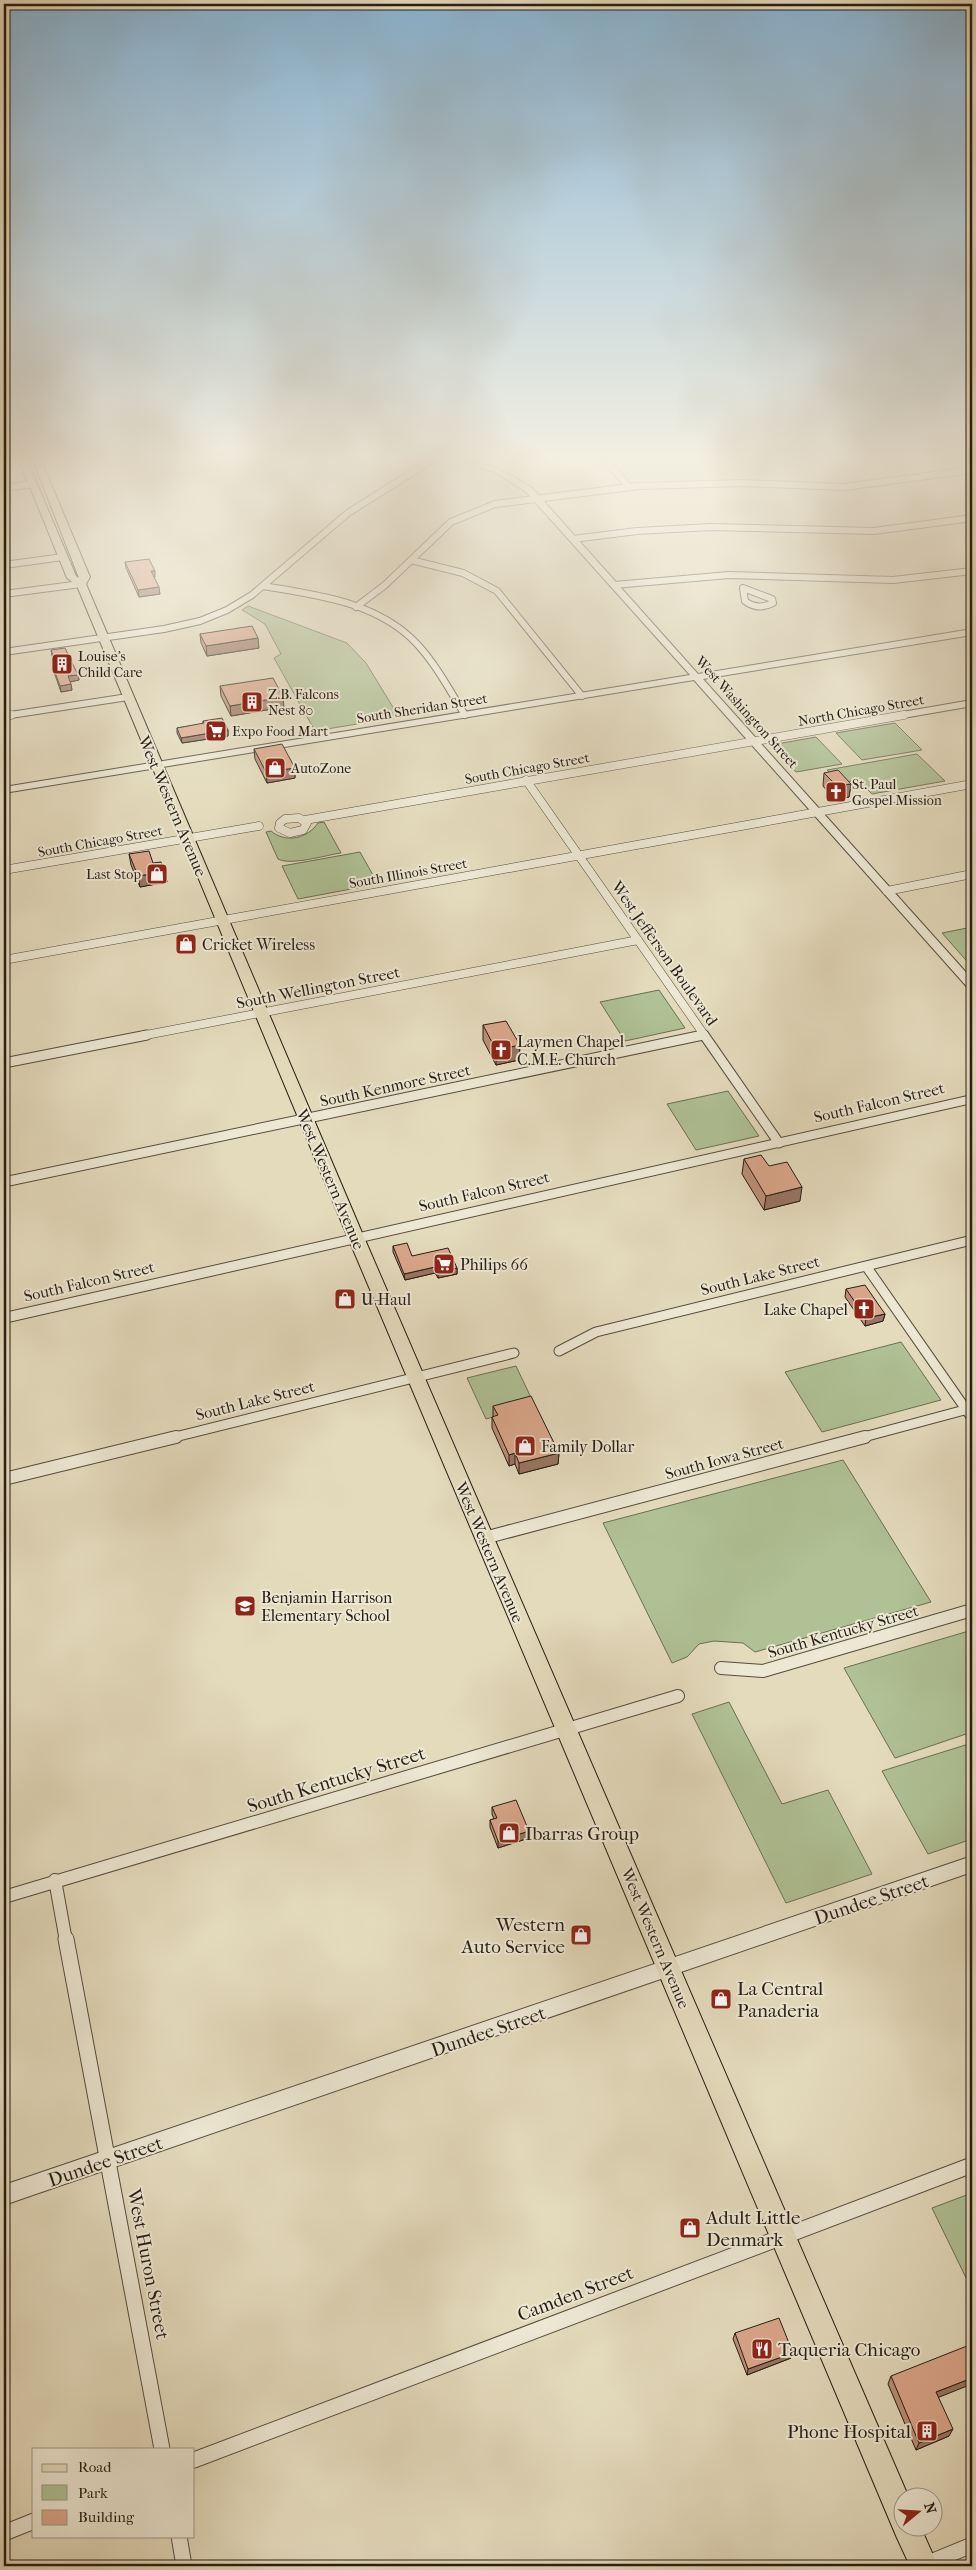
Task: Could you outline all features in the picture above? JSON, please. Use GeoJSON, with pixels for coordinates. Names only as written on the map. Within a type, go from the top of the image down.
{"type":"FeatureCollection","features":[{"type":"Feature","properties":{"kind":"main road","name":"West Western Avenue"},"geometry":{"type":"LineString","coordinates":[[75,580],[80,584],[186,839],[894,2495]]}},
{"type":"Feature","properties":{"kind":"main road","name":"West Western Avenue"},"geometry":{"type":"LineString","coordinates":[[80,584],[83,580]]}},
{"type":"Feature","properties":{"kind":"main road"},"geometry":{"type":"LineString","coordinates":[[911,2538],[923,2566]]}},
{"type":"Feature","properties":{"kind":"street"},"geometry":{"type":"LineString","coordinates":[[4,652],[164,629],[200,621],[239,604],[270,580]]}},
{"type":"Feature","properties":{"kind":"street"},"geometry":{"type":"LineString","coordinates":[[356,606],[376,593],[390,580]]}},
{"type":"Feature","properties":{"kind":"street"},"geometry":{"type":"LineString","coordinates":[[477,580],[494,588],[582,696]]}},
{"type":"Feature","properties":{"kind":"street","name":"West Washington Street"},"geometry":{"type":"LineString","coordinates":[[610,580],[886,891],[970,981]]}},
{"type":"Feature","properties":{"kind":"street"},"geometry":{"type":"LineString","coordinates":[[614,585],[657,580]]}},
{"type":"Feature","properties":{"kind":"street"},"geometry":{"type":"LineString","coordinates":[[741,580],[747,604],[760,607],[773,603],[772,599],[768,597],[743,588]]}},
{"type":"Feature","properties":{"kind":"street"},"geometry":{"type":"LineString","coordinates":[[852,580],[896,580]]}},
{"type":"Feature","properties":{"kind":"street"},"geometry":{"type":"LineString","coordinates":[[4,594],[80,584]]}},
{"type":"Feature","properties":{"kind":"street"},"geometry":{"type":"LineString","coordinates":[[263,586],[326,598],[356,606],[383,619],[409,637],[427,658],[465,715]]}},
{"type":"Feature","properties":{"kind":"street","name":"South Sheridan Street"},"geometry":{"type":"LineString","coordinates":[[4,790],[972,632]]}},
{"type":"Feature","properties":{"kind":"street"},"geometry":{"type":"LineString","coordinates":[[4,716],[128,698]]}},
{"type":"Feature","properties":{"kind":"street","name":"North Chicago Street"},"geometry":{"type":"LineString","coordinates":[[754,742],[972,703]]}},
{"type":"Feature","properties":{"kind":"street","name":"South Chicago Street"},"geometry":{"type":"LineString","coordinates":[[305,820],[526,780],[754,742]]}},
{"type":"Feature","properties":{"kind":"street","name":"West Jefferson Boulevard"},"geometry":{"type":"LineString","coordinates":[[526,780],[779,1143]]}},
{"type":"Feature","properties":{"kind":"street","name":"South Illinois Street"},"geometry":{"type":"LineString","coordinates":[[4,960],[972,784]]}},
{"type":"Feature","properties":{"kind":"street","name":"South Chicago Street"},"geometry":{"type":"LineString","coordinates":[[4,870],[259,826]]}},
{"type":"Feature","properties":{"kind":"street"},"geometry":{"type":"LineString","coordinates":[[886,891],[972,874]]}},
{"type":"Feature","properties":{"kind":"street","name":"South Wellington Street"},"geometry":{"type":"LineString","coordinates":[[4,1063],[638,940]]}},
{"type":"Feature","properties":{"kind":"street","name":"South Kenmore Street"},"geometry":{"type":"LineString","coordinates":[[4,1182],[704,1035]]}},
{"type":"Feature","properties":{"kind":"street","name":"South Falcon Street"},"geometry":{"type":"LineString","coordinates":[[4,1318],[972,1099]]}},
{"type":"Feature","properties":{"kind":"street","name":"South Lake Street"},"geometry":{"type":"LineString","coordinates":[[559,1350],[596,1332],[972,1240]]}},
{"type":"Feature","properties":{"kind":"street"},"geometry":{"type":"LineString","coordinates":[[866,1266],[970,1412]]}},
{"type":"Feature","properties":{"kind":"street","name":"South Lake Street"},"geometry":{"type":"LineString","coordinates":[[4,1478],[514,1353]]}},
{"type":"Feature","properties":{"kind":"street","name":"South Iowa Street"},"geometry":{"type":"LineString","coordinates":[[484,1538],[970,1412]]}},
{"type":"Feature","properties":{"kind":"street","name":"South Kentucky Street"},"geometry":{"type":"LineString","coordinates":[[721,1668],[763,1671],[972,1610]]}},
{"type":"Feature","properties":{"kind":"street","name":"South Kentucky Street"},"geometry":{"type":"LineString","coordinates":[[4,1896],[678,1696]]}},
{"type":"Feature","properties":{"kind":"street","name":"Dundee Street"},"geometry":{"type":"LineString","coordinates":[[4,2195],[670,1969],[972,1864]]}},
{"type":"Feature","properties":{"kind":"street","name":"West Huron Street"},"geometry":{"type":"LineString","coordinates":[[55,1880],[162,2448]]}},
{"type":"Feature","properties":{"kind":"street","name":"Camden Street"},"geometry":{"type":"LineString","coordinates":[[195,2460],[784,2238],[972,2164]]}},
{"type":"Feature","properties":{"kind":"street"},"geometry":{"type":"LineString","coordinates":[[4,2533],[32,2522]]}},
{"type":"Feature","properties":{"kind":"street"},"geometry":{"type":"LineString","coordinates":[[178,2538],[184,2566]]}},
{"type":"Feature","properties":{"kind":"street"},"geometry":{"type":"LineString","coordinates":[[923,2566],[972,2545]]}},
{"type":"Feature","properties":{"kind":"green space"},"geometry":{"type":"Polygon","coordinates":[[[248,606],[347,643],[366,663],[399,717],[315,731],[274,658],[281,654],[265,624],[242,610],[248,606]]]}},
{"type":"Feature","properties":{"kind":"green space"},"geometry":{"type":"Polygon","coordinates":[[[895,723],[922,750],[862,760],[836,733],[895,723]]]}},
{"type":"Feature","properties":{"kind":"green space"},"geometry":{"type":"Polygon","coordinates":[[[816,737],[842,764],[796,772],[771,745],[816,737]]]}},
{"type":"Feature","properties":{"kind":"green space"},"geometry":{"type":"Polygon","coordinates":[[[917,754],[945,781],[872,794],[858,780],[839,783],[827,770],[917,754]]]}},
{"type":"Feature","properties":{"kind":"green space"},"geometry":{"type":"Polygon","coordinates":[[[324,822],[341,853],[300,861],[278,859],[266,832],[271,831],[283,837],[296,838],[309,832],[318,823],[324,822]]]}},
{"type":"Feature","properties":{"kind":"green space"},"geometry":{"type":"Polygon","coordinates":[[[360,852],[378,884],[298,899],[282,866],[360,852]]]}},
{"type":"Feature","properties":{"kind":"green space"},"geometry":{"type":"Polygon","coordinates":[[[972,927],[972,967],[942,933],[972,927]]]}},
{"type":"Feature","properties":{"kind":"green space"},"geometry":{"type":"Polygon","coordinates":[[[659,990],[685,1028],[625,1041],[600,1002],[659,990]]]}},
{"type":"Feature","properties":{"kind":"green space"},"geometry":{"type":"Polygon","coordinates":[[[728,1091],[759,1136],[696,1150],[667,1104],[728,1091]]]}},
{"type":"Feature","properties":{"kind":"green space"},"geometry":{"type":"Polygon","coordinates":[[[901,1342],[941,1400],[822,1432],[785,1372],[901,1342]]]}},
{"type":"Feature","properties":{"kind":"green space"},"geometry":{"type":"Polygon","coordinates":[[[516,1366],[535,1406],[486,1419],[467,1378],[516,1366]]]}},
{"type":"Feature","properties":{"kind":"green space"},"geometry":{"type":"Polygon","coordinates":[[[843,1460],[931,1602],[755,1652],[743,1643],[714,1641],[699,1644],[687,1657],[672,1663],[603,1523],[843,1460]]]}},
{"type":"Feature","properties":{"kind":"green space"},"geometry":{"type":"Polygon","coordinates":[[[972,1630],[972,1732],[895,1758],[844,1668],[972,1630]]]}},
{"type":"Feature","properties":{"kind":"green space"},"geometry":{"type":"Polygon","coordinates":[[[729,1702],[782,1804],[828,1790],[872,1874],[786,1903],[692,1714],[729,1702]]]}},
{"type":"Feature","properties":{"kind":"green space"},"geometry":{"type":"Polygon","coordinates":[[[972,1743],[972,1839],[928,1854],[882,1771],[972,1743]]]}},
{"type":"Feature","properties":{"kind":"green space"},"geometry":{"type":"Polygon","coordinates":[[[972,2193],[972,2290],[932,2208],[972,2193]]]}},
{"type":"Feature","properties":{"kind":"building"},"geometry":{"type":"Polygon","coordinates":[[[133,580],[155,580],[159,587],[138,590],[133,580]]]}},
{"type":"Feature","properties":{"kind":"building"},"geometry":{"type":"Polygon","coordinates":[[[252,626],[258,638],[206,646],[200,634],[252,626]]]}},
{"type":"Feature","properties":{"kind":"building"},"geometry":{"type":"Polygon","coordinates":[[[65,648],[78,675],[68,676],[71,684],[60,686],[53,667],[57,666],[51,650],[65,648]]]}},
{"type":"Feature","properties":{"kind":"building"},"geometry":{"type":"Polygon","coordinates":[[[273,678],[283,697],[230,706],[220,686],[273,678]]]}},
{"type":"Feature","properties":{"kind":"building"},"geometry":{"type":"Polygon","coordinates":[[[222,718],[228,730],[181,738],[177,728],[204,723],[203,721],[222,718]]]}},
{"type":"Feature","properties":{"kind":"building"},"geometry":{"type":"Polygon","coordinates":[[[282,744],[295,768],[266,772],[254,749],[282,744]]]}},
{"type":"Feature","properties":{"kind":"building"},"geometry":{"type":"Polygon","coordinates":[[[838,770],[851,784],[837,786],[824,773],[838,770]]]}},
{"type":"Feature","properties":{"kind":"building"},"geometry":{"type":"Polygon","coordinates":[[[149,851],[153,863],[161,862],[165,872],[138,876],[129,854],[149,851]]]}},
{"type":"Feature","properties":{"kind":"building"},"geometry":{"type":"Polygon","coordinates":[[[506,1021],[520,1045],[496,1050],[483,1025],[506,1021]]]}},
{"type":"Feature","properties":{"kind":"building"},"geometry":{"type":"Polygon","coordinates":[[[761,1155],[769,1166],[787,1162],[802,1187],[766,1196],[744,1159],[761,1155]]]}},
{"type":"Feature","properties":{"kind":"building"},"geometry":{"type":"Polygon","coordinates":[[[407,1243],[412,1256],[448,1248],[457,1268],[438,1273],[435,1267],[404,1274],[393,1246],[407,1243]]]}},
{"type":"Feature","properties":{"kind":"building"},"geometry":{"type":"Polygon","coordinates":[[[865,1285],[885,1314],[866,1318],[846,1289],[865,1285]]]}},
{"type":"Feature","properties":{"kind":"building","name":"Family Dollar"},"geometry":{"type":"Polygon","coordinates":[[[531,1396],[559,1453],[519,1463],[515,1453],[509,1455],[492,1417],[498,1415],[493,1406],[531,1396]]]}},
{"type":"Feature","properties":{"kind":"building","name":"Ibarras Group"},"geometry":{"type":"Polygon","coordinates":[[[516,1800],[529,1831],[498,1841],[490,1820],[497,1818],[492,1807],[516,1800]]]}},
{"type":"Feature","properties":{"kind":"building","name":"Taqueria Chicago"},"geometry":{"type":"Polygon","coordinates":[[[779,2318],[793,2353],[748,2369],[735,2333],[779,2318]]]}},
{"type":"Feature","properties":{"kind":"building"},"geometry":{"type":"Polygon","coordinates":[[[972,2344],[972,2378],[936,2392],[953,2429],[919,2443],[891,2376],[972,2344]]]}},
{"type":"Feature","properties":{"kind":"place","name":"Louise's Child Care"},"geometry":{"type":"Point","coordinates":[62,664]}},
{"type":"Feature","properties":{"kind":"place","name":"Z.B. Falcons Nest 80"},"geometry":{"type":"Point","coordinates":[252,702]}},
{"type":"Feature","properties":{"kind":"place","name":"Expo Food Mart"},"geometry":{"type":"Point","coordinates":[216,731]}},
{"type":"Feature","properties":{"kind":"place","name":"AutoZone"},"geometry":{"type":"Point","coordinates":[275,768]}},
{"type":"Feature","properties":{"kind":"place","name":"St. Paul Gospel Mission"},"geometry":{"type":"Point","coordinates":[836,792]}},
{"type":"Feature","properties":{"kind":"place","name":"Last Stop"},"geometry":{"type":"Point","coordinates":[157,874]}},
{"type":"Feature","properties":{"kind":"place","name":"Cricket Wireless"},"geometry":{"type":"Point","coordinates":[186,944]}},
{"type":"Feature","properties":{"kind":"place","name":"Laymen Chapel C.M.E. Church"},"geometry":{"type":"Point","coordinates":[501,1050]}},
{"type":"Feature","properties":{"kind":"place","name":"Philips 66"},"geometry":{"type":"Point","coordinates":[444,1264]}},
{"type":"Feature","properties":{"kind":"place","name":"U-Haul"},"geometry":{"type":"Point","coordinates":[345,1299]}},
{"type":"Feature","properties":{"kind":"place","name":"Lake Chapel"},"geometry":{"type":"Point","coordinates":[864,1309]}},
{"type":"Feature","properties":{"kind":"place","name":"Family Dollar"},"geometry":{"type":"Point","coordinates":[525,1446]}},
{"type":"Feature","properties":{"kind":"place","name":"Benjamin Harrison Elementary School"},"geometry":{"type":"Point","coordinates":[245,1606]}},
{"type":"Feature","properties":{"kind":"place","name":"Ibarras Group"},"geometry":{"type":"Point","coordinates":[509,1833]}},
{"type":"Feature","properties":{"kind":"place","name":"Western Auto Service"},"geometry":{"type":"Point","coordinates":[581,1935]}},
{"type":"Feature","properties":{"kind":"place","name":"La Central Panaderia"},"geometry":{"type":"Point","coordinates":[721,1999]}},
{"type":"Feature","properties":{"kind":"place","name":"Adult Little Denmark"},"geometry":{"type":"Point","coordinates":[690,2228]}},
{"type":"Feature","properties":{"kind":"place","name":"Taqueria Chicago"},"geometry":{"type":"Point","coordinates":[762,2349]}},
{"type":"Feature","properties":{"kind":"place","name":"Phone Hospital"},"geometry":{"type":"Point","coordinates":[927,2431]}}]}
